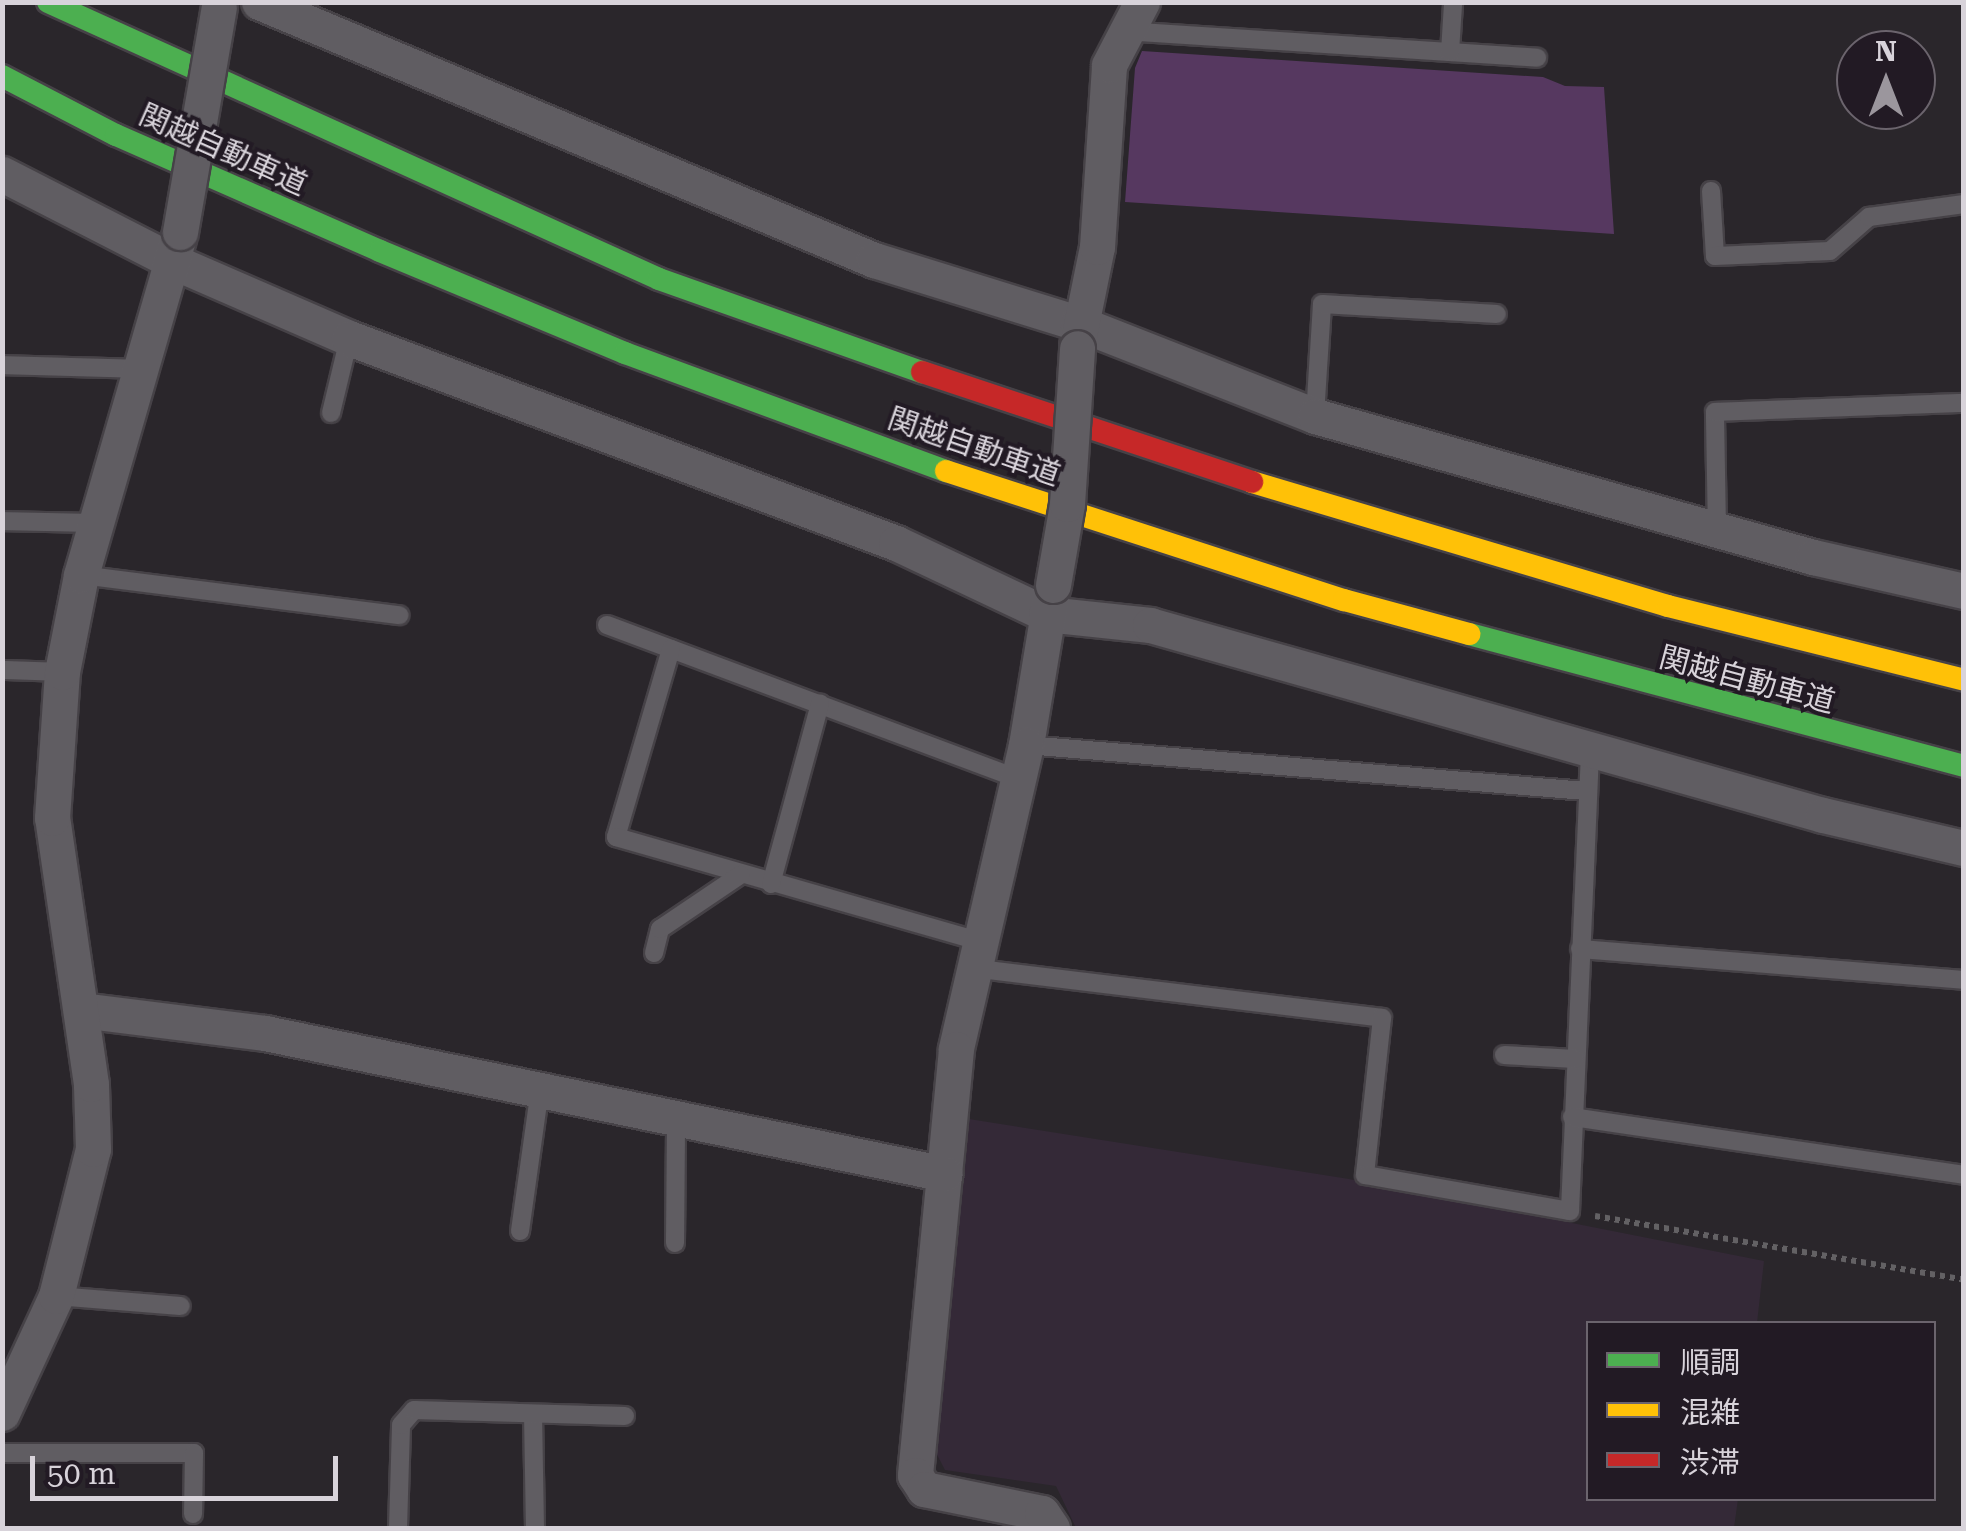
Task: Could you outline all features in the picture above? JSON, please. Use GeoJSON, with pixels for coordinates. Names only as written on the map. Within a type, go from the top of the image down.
{"type":"FeatureCollection","features":[{"type":"Feature","properties":{"kind":"highway","name":"関越自動車道"},"geometry":{"type":"LineString","coordinates":[[48,2],[659,279],[1347,514],[1668,606],[1964,680]]}},
{"type":"Feature","properties":{"kind":"highway","name":"関越自動車道"},"geometry":{"type":"LineString","coordinates":[[2,76],[116,135],[380,252],[625,353],[957,475],[1364,606],[1964,766]]}},
{"type":"Feature","properties":{"kind":"street"},"geometry":{"type":"LineString","coordinates":[[259,2],[874,260],[1077,336],[1316,416],[1718,530],[1964,590]]}},
{"type":"Feature","properties":{"kind":"street"},"geometry":{"type":"LineString","coordinates":[[2,1414],[56,1296],[93,1149],[81,1010],[52,818],[62,672],[81,575],[146,369],[177,247],[219,4]]}},
{"type":"Feature","properties":{"kind":"street"},"geometry":{"type":"LineString","coordinates":[[1052,1528],[1042,1513],[924,1489],[915,1474],[956,1049],[974,954],[1021,762],[1067,504],[1077,336],[1097,248],[1109,65],[1134,16]]}},
{"type":"Feature","properties":{"kind":"street"},"geometry":{"type":"LineString","coordinates":[[2,174],[177,247],[349,338],[1050,600],[1590,750],[1964,848]]}},
{"type":"Feature","properties":{"kind":"street"},"geometry":{"type":"LineString","coordinates":[[81,1010],[265,1034],[945,1174]]}},
{"type":"Feature","properties":{"kind":"lane"},"geometry":{"type":"LineString","coordinates":[[1450,52],[1452,4]]}},
{"type":"Feature","properties":{"kind":"lane"},"geometry":{"type":"LineString","coordinates":[[1134,16],[1450,52],[1537,58]]}},
{"type":"Feature","properties":{"kind":"lane"},"geometry":{"type":"LineString","coordinates":[[1711,190],[1715,256],[1830,251],[1868,217],[1964,204]]}},
{"type":"Feature","properties":{"kind":"lane"},"geometry":{"type":"LineString","coordinates":[[1316,416],[1322,304],[1497,314]]}},
{"type":"Feature","properties":{"kind":"lane"},"geometry":{"type":"LineString","coordinates":[[332,413],[349,338]]}},
{"type":"Feature","properties":{"kind":"lane"},"geometry":{"type":"LineString","coordinates":[[2,365],[146,369]]}},
{"type":"Feature","properties":{"kind":"lane"},"geometry":{"type":"LineString","coordinates":[[1718,530],[1715,412],[1964,403]]}},
{"type":"Feature","properties":{"kind":"lane"},"geometry":{"type":"LineString","coordinates":[[2,521],[97,523]]}},
{"type":"Feature","properties":{"kind":"lane"},"geometry":{"type":"LineString","coordinates":[[81,575],[399,616]]}},
{"type":"Feature","properties":{"kind":"lane"},"geometry":{"type":"LineString","coordinates":[[608,625],[820,704],[1021,762],[1585,790]]}},
{"type":"Feature","properties":{"kind":"lane"},"geometry":{"type":"LineString","coordinates":[[672,649],[616,837],[771,884],[974,954],[1382,1018],[1364,1175],[1570,1211],[1585,790],[1590,750]]}},
{"type":"Feature","properties":{"kind":"lane"},"geometry":{"type":"LineString","coordinates":[[2,670],[62,672]]}},
{"type":"Feature","properties":{"kind":"lane"},"geometry":{"type":"LineString","coordinates":[[771,884],[820,704]]}},
{"type":"Feature","properties":{"kind":"lane"},"geometry":{"type":"LineString","coordinates":[[654,953],[660,930],[740,875]]}},
{"type":"Feature","properties":{"kind":"lane"},"geometry":{"type":"LineString","coordinates":[[1580,949],[1964,980]]}},
{"type":"Feature","properties":{"kind":"lane"},"geometry":{"type":"LineString","coordinates":[[1504,1054],[1575,1059]]}},
{"type":"Feature","properties":{"kind":"lane"},"geometry":{"type":"LineString","coordinates":[[520,1231],[540,1090]]}},
{"type":"Feature","properties":{"kind":"lane"},"geometry":{"type":"LineString","coordinates":[[1572,1117],[1964,1175]]}},
{"type":"Feature","properties":{"kind":"lane"},"geometry":{"type":"LineString","coordinates":[[675,1244],[676,1118]]}},
{"type":"Feature","properties":{"kind":"lane"},"geometry":{"type":"LineString","coordinates":[[56,1296],[182,1306]]}},
{"type":"Feature","properties":{"kind":"lane"},"geometry":{"type":"LineString","coordinates":[[398,1528],[400,1425],[414,1410],[625,1416]]}},
{"type":"Feature","properties":{"kind":"lane"},"geometry":{"type":"LineString","coordinates":[[533,1414],[536,1528]]}},
{"type":"Feature","properties":{"kind":"lane"},"geometry":{"type":"LineString","coordinates":[[2,1453],[194,1454],[193,1514]]}},
{"type":"Feature","properties":{"kind":"path"},"geometry":{"type":"LineString","coordinates":[[1570,1211],[1964,1280]]}},
{"type":"Feature","properties":{"kind":"shaded area"},"geometry":{"type":"Polygon","coordinates":[[[1142,51],[1543,77],[1565,86],[1604,87],[1614,234],[1125,202],[1135,68],[1142,51]]]}},
{"type":"Feature","properties":{"kind":"shaded area"},"geometry":{"type":"Polygon","coordinates":[[[969,1119],[1349,1179],[1764,1261],[1757,1321],[1586,1321],[1586,1501],[1738,1501],[1734,1528],[1076,1528],[1056,1486],[945,1470],[933,1447],[969,1119]]]}},
{"type":"Feature","properties":{"kind":"traffic: fast"},"geometry":{"type":"LineString","coordinates":[[48,2],[659,279],[922,372]]}},
{"type":"Feature","properties":{"kind":"traffic: fast"},"geometry":{"type":"LineString","coordinates":[[2,76],[116,135],[380,251],[625,353],[946,471]]}},
{"type":"Feature","properties":{"kind":"traffic: fast"},"geometry":{"type":"LineString","coordinates":[[1469,634],[1964,766]]}},
{"type":"Feature","properties":{"kind":"traffic: slow"},"geometry":{"type":"LineString","coordinates":[[946,471],[1344,600],[1469,634]]}},
{"type":"Feature","properties":{"kind":"traffic: slow"},"geometry":{"type":"LineString","coordinates":[[1252,482],[1668,606],[1964,680]]}},
{"type":"Feature","properties":{"kind":"traffic: jam"},"geometry":{"type":"LineString","coordinates":[[922,372],[1252,482]]}}]}
